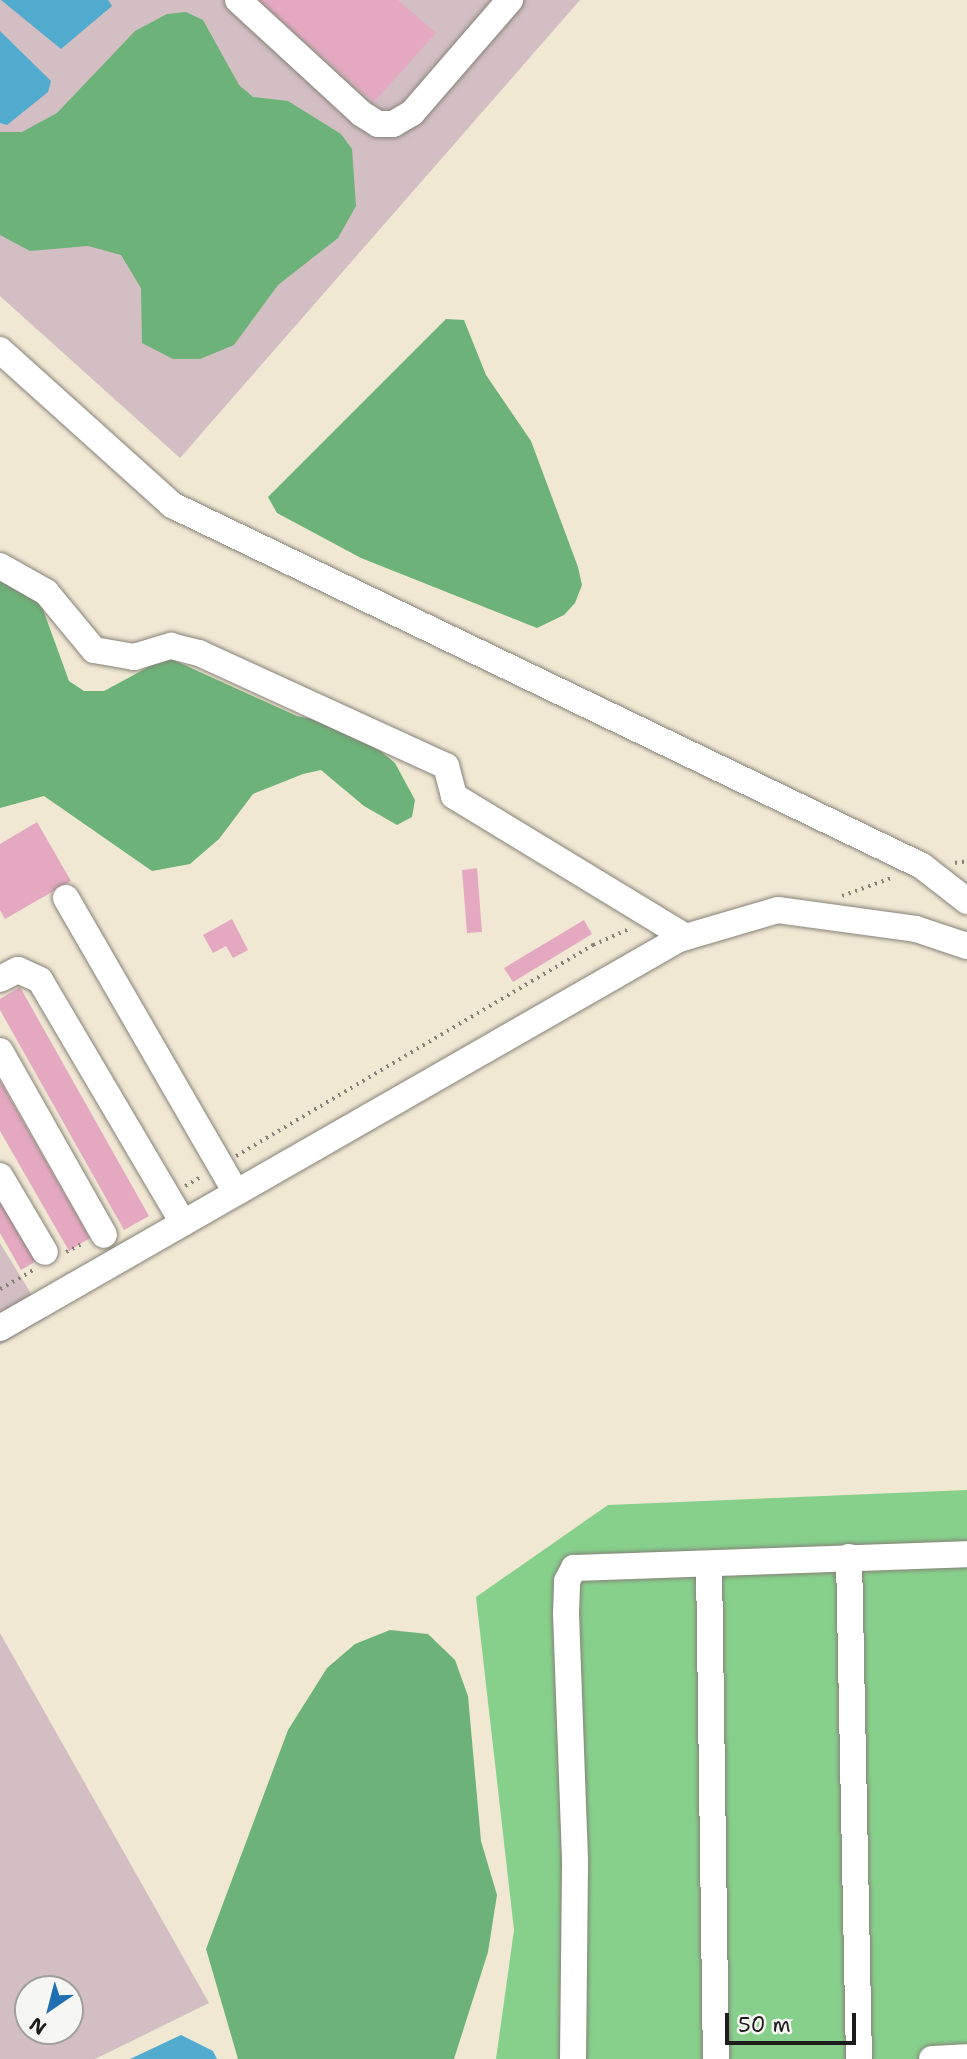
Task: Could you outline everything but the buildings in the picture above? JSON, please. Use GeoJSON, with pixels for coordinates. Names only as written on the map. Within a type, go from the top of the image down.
{"type":"FeatureCollection","features":[{"type":"Feature","properties":{"kind":"street"},"geometry":{"type":"LineString","coordinates":[[238,0],[362,114],[378,124],[393,124],[412,113],[510,0]]}},
{"type":"Feature","properties":{"kind":"street"},"geometry":{"type":"LineString","coordinates":[[0,350],[172,505],[922,866],[967,901]]}},
{"type":"Feature","properties":{"kind":"street"},"geometry":{"type":"LineString","coordinates":[[0,566],[46,592],[94,650],[134,657],[171,646],[199,653],[446,766],[454,796],[686,937]]}},
{"type":"Feature","properties":{"kind":"street"},"geometry":{"type":"LineString","coordinates":[[66,898],[236,1193]]}},
{"type":"Feature","properties":{"kind":"street"},"geometry":{"type":"LineString","coordinates":[[0,1328],[686,937],[778,910],[916,929],[967,946]]}},
{"type":"Feature","properties":{"kind":"street"},"geometry":{"type":"LineString","coordinates":[[0,979],[18,970],[40,980],[183,1223]]}},
{"type":"Feature","properties":{"kind":"street"},"geometry":{"type":"LineString","coordinates":[[0,1051],[104,1235]]}},
{"type":"Feature","properties":{"kind":"street"},"geometry":{"type":"LineString","coordinates":[[0,1176],[49,1258]]}},
{"type":"Feature","properties":{"kind":"street"},"geometry":{"type":"LineString","coordinates":[[573,2059],[575,1859],[567,1581],[574,1568],[967,1554]]}},
{"type":"Feature","properties":{"kind":"street"},"geometry":{"type":"LineString","coordinates":[[849,1558],[859,2059]]}},
{"type":"Feature","properties":{"kind":"street"},"geometry":{"type":"LineString","coordinates":[[709,1564],[716,2059]]}},
{"type":"Feature","properties":{"kind":"street"},"geometry":{"type":"LineString","coordinates":[[932,2059],[967,2057]]}},
{"type":"Feature","properties":{"kind":"path"},"geometry":{"type":"LineString","coordinates":[[838,898],[922,866],[967,861]]}},
{"type":"Feature","properties":{"kind":"path"},"geometry":{"type":"LineString","coordinates":[[170,1199],[219,1165],[593,945],[655,918]]}},
{"type":"Feature","properties":{"kind":"path"},"geometry":{"type":"LineString","coordinates":[[0,1289],[49,1258],[104,1235]]}},
{"type":"Feature","properties":{"kind":"shaded area"},"geometry":{"type":"Polygon","coordinates":[[[0,0],[580,0],[180,458],[0,296],[0,0]]]}},
{"type":"Feature","properties":{"kind":"shaded area"},"geometry":{"type":"Polygon","coordinates":[[[0,1243],[46,1318],[0,1345],[0,1243]]]}},
{"type":"Feature","properties":{"kind":"shaded area"},"geometry":{"type":"Polygon","coordinates":[[[0,1633],[209,2003],[95,2059],[0,2059],[0,1633]]]}},
{"type":"Feature","properties":{"kind":"green space"},"geometry":{"type":"Polygon","coordinates":[[[186,12],[203,20],[239,85],[253,97],[288,101],[341,134],[352,149],[356,206],[338,238],[278,285],[234,345],[200,359],[173,359],[142,343],[141,288],[121,255],[88,246],[30,251],[0,235],[0,132],[22,132],[57,113],[135,31],[167,14],[186,12]]]}},
{"type":"Feature","properties":{"kind":"green space"},"geometry":{"type":"Polygon","coordinates":[[[446,319],[464,320],[486,375],[531,441],[578,567],[582,585],[575,603],[564,615],[537,628],[361,558],[277,513],[268,497],[446,319]]]}},
{"type":"Feature","properties":{"kind":"green space"},"geometry":{"type":"Polygon","coordinates":[[[0,569],[41,604],[69,681],[84,691],[104,691],[167,657],[297,716],[352,727],[395,763],[415,800],[412,817],[397,825],[364,806],[321,770],[303,774],[253,794],[219,839],[190,864],[152,871],[44,796],[0,808],[0,569]]]}},
{"type":"Feature","properties":{"kind":"green space"},"geometry":{"type":"Polygon","coordinates":[[[967,1490],[967,2059],[496,2059],[514,1930],[476,1597],[608,1505],[967,1490]]]}},
{"type":"Feature","properties":{"kind":"green space"},"geometry":{"type":"Polygon","coordinates":[[[390,1630],[428,1634],[455,1660],[468,1696],[481,1841],[497,1895],[488,1952],[454,2059],[238,2059],[206,1949],[288,1730],[327,1668],[355,1644],[390,1630]]]}},
{"type":"Feature","properties":{"kind":"water"},"geometry":{"type":"Polygon","coordinates":[[[1,0],[108,0],[112,6],[61,49],[1,0]]]}},
{"type":"Feature","properties":{"kind":"water"},"geometry":{"type":"Polygon","coordinates":[[[0,31],[51,81],[48,92],[7,125],[0,123],[0,31]]]}},
{"type":"Feature","properties":{"kind":"water"},"geometry":{"type":"Polygon","coordinates":[[[181,2035],[213,2051],[217,2059],[130,2059],[181,2035]]]}}]}
